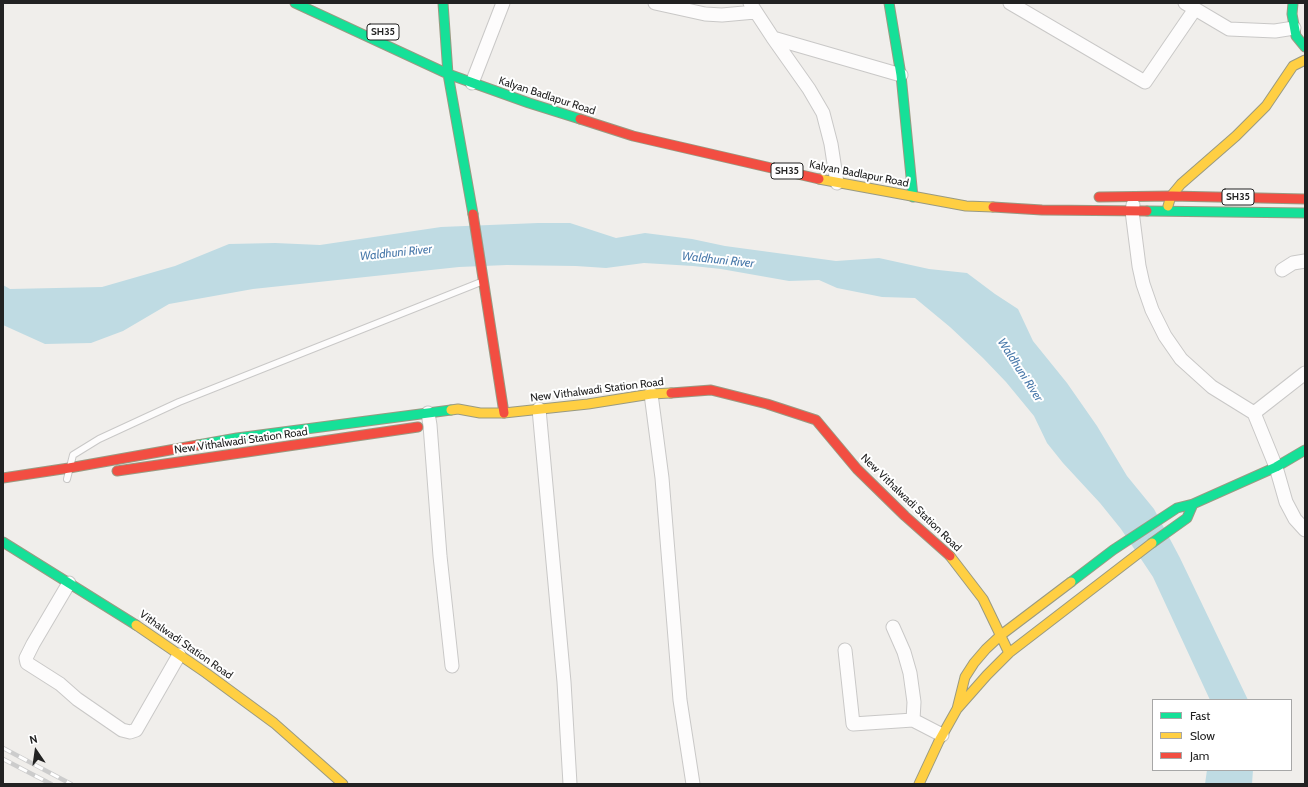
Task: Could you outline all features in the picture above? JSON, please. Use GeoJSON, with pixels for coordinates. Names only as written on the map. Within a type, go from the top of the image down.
{"type":"FeatureCollection","features":[{"type":"Feature","properties":{"kind":"street","name":"Kalyan Badlapur Road"},"geometry":{"type":"LineString","coordinates":[[295,3],[448,74],[476,75],[528,103],[633,136],[837,183],[966,206],[1042,210],[1305,213]]}},
{"type":"Feature","properties":{"kind":"street"},"geometry":{"type":"LineString","coordinates":[[443,3],[448,74],[473,212],[504,413]]}},
{"type":"Feature","properties":{"kind":"street"},"geometry":{"type":"LineString","coordinates":[[476,75],[502,3]]}},
{"type":"Feature","properties":{"kind":"street"},"geometry":{"type":"LineString","coordinates":[[655,3],[705,14],[722,15],[752,7],[809,89],[823,113],[837,183]]}},
{"type":"Feature","properties":{"kind":"street"},"geometry":{"type":"LineString","coordinates":[[889,3],[901,75],[913,184],[913,197]]}},
{"type":"Feature","properties":{"kind":"street"},"geometry":{"type":"LineString","coordinates":[[1010,3],[1145,82],[1190,6],[1229,29],[1295,32]]}},
{"type":"Feature","properties":{"kind":"street"},"geometry":{"type":"LineString","coordinates":[[1167,211],[1171,196],[1181,184],[1213,157],[1266,106],[1294,58],[1295,32],[1289,8],[1305,6]]}},
{"type":"Feature","properties":{"kind":"street"},"geometry":{"type":"LineString","coordinates":[[1295,32],[1305,47]]}},
{"type":"Feature","properties":{"kind":"street"},"geometry":{"type":"LineString","coordinates":[[773,38],[901,75]]}},
{"type":"Feature","properties":{"kind":"street"},"geometry":{"type":"LineString","coordinates":[[1294,58],[1305,60]]}},
{"type":"Feature","properties":{"kind":"street","name":"SH35"},"geometry":{"type":"LineString","coordinates":[[1087,197],[1171,196],[1305,199]]}},
{"type":"Feature","properties":{"kind":"street"},"geometry":{"type":"LineString","coordinates":[[1134,197],[1132,211],[1136,250],[1143,284],[1152,310],[1165,336],[1181,360],[1212,387],[1254,413],[1276,467],[1286,502],[1295,519],[1305,530]]}},
{"type":"Feature","properties":{"kind":"street"},"geometry":{"type":"LineString","coordinates":[[1282,270],[1293,263],[1305,261]]}},
{"type":"Feature","properties":{"kind":"street"},"geometry":{"type":"LineString","coordinates":[[1254,413],[1305,373]]}},
{"type":"Feature","properties":{"kind":"street","name":"New Vithalwadi Station Road"},"geometry":{"type":"LineString","coordinates":[[106,473],[308,443],[431,421],[458,409],[480,413],[504,413],[588,404],[651,394],[711,390],[767,404],[816,420],[862,474],[905,516],[948,554],[983,599],[1009,652]]}},
{"type":"Feature","properties":{"kind":"street"},"geometry":{"type":"LineString","coordinates":[[651,394],[662,478],[680,700],[693,784]]}},
{"type":"Feature","properties":{"kind":"street"},"geometry":{"type":"LineString","coordinates":[[539,409],[564,674],[570,784]]}},
{"type":"Feature","properties":{"kind":"street","name":"New Vithalwadi Station Road"},"geometry":{"type":"LineString","coordinates":[[465,421],[480,413]]}},
{"type":"Feature","properties":{"kind":"street"},"geometry":{"type":"LineString","coordinates":[[431,421],[440,556],[452,666]]}},
{"type":"Feature","properties":{"kind":"street","name":"New Vithalwadi Station Road"},"geometry":{"type":"LineString","coordinates":[[3,478],[69,468],[237,438],[305,429],[431,421]]}},
{"type":"Feature","properties":{"kind":"street"},"geometry":{"type":"LineString","coordinates":[[305,429],[308,443]]}},
{"type":"Feature","properties":{"kind":"street"},"geometry":{"type":"LineString","coordinates":[[957,709],[965,677],[986,649],[1001,635],[1113,550],[1171,511],[1182,506],[1193,504],[1276,467],[1305,450]]}},
{"type":"Feature","properties":{"kind":"street"},"geometry":{"type":"LineString","coordinates":[[919,784],[957,709],[1009,652],[1187,518],[1193,504]]}},
{"type":"Feature","properties":{"kind":"street","name":"Vithalwadi Station Road"},"geometry":{"type":"LineString","coordinates":[[3,542],[127,619],[179,655],[274,723],[343,784]]}},
{"type":"Feature","properties":{"kind":"street"},"geometry":{"type":"LineString","coordinates":[[69,583],[33,644],[26,658],[27,663],[60,684],[77,699],[122,730],[130,732],[136,730],[179,655]]}},
{"type":"Feature","properties":{"kind":"street"},"geometry":{"type":"LineString","coordinates":[[893,627],[904,652],[910,673],[914,702],[913,720]]}},
{"type":"Feature","properties":{"kind":"street"},"geometry":{"type":"LineString","coordinates":[[845,650],[853,724],[913,720],[942,736]]}},
{"type":"Feature","properties":{"kind":"lane"},"geometry":{"type":"LineString","coordinates":[[67,479],[72,455],[98,439],[179,402],[482,278]]}},
{"type":"Feature","properties":{"kind":"water","name":"Waldhuni River"},"geometry":{"type":"Polygon","coordinates":[[[570,223],[616,238],[645,233],[692,239],[725,246],[836,261],[879,258],[929,269],[967,273],[1018,309],[1033,341],[1067,383],[1097,426],[1127,476],[1154,509],[1180,558],[1248,699],[1210,699],[1153,577],[1121,529],[1047,443],[1034,416],[1006,382],[950,327],[915,298],[882,297],[837,288],[819,280],[789,281],[721,269],[693,266],[644,263],[606,268],[507,265],[459,267],[253,289],[169,304],[123,331],[91,343],[45,344],[3,325],[3,285],[10,289],[102,287],[175,266],[229,244],[275,243],[320,245],[441,227],[570,223]]]}},
{"type":"Feature","properties":{"kind":"water"},"geometry":{"type":"Polygon","coordinates":[[[1207,771],[1253,771],[1252,784],[1205,784],[1207,771]]]}},
{"type":"Feature","properties":{"kind":"railway"},"geometry":{"type":"LineString","coordinates":[[3,748],[71,784]]}},
{"type":"Feature","properties":{"kind":"railway"},"geometry":{"type":"LineString","coordinates":[[3,759],[51,784]]}},
{"type":"Feature","properties":{"kind":"traffic: fast"},"geometry":{"type":"LineString","coordinates":[[295,3],[448,74],[529,103],[580,119]]}},
{"type":"Feature","properties":{"kind":"traffic: fast"},"geometry":{"type":"LineString","coordinates":[[443,3],[448,74],[473,214]]}},
{"type":"Feature","properties":{"kind":"traffic: fast"},"geometry":{"type":"LineString","coordinates":[[889,3],[901,75],[913,197]]}},
{"type":"Feature","properties":{"kind":"traffic: fast"},"geometry":{"type":"LineString","coordinates":[[1293,3],[1292,14],[1296,36],[1305,47]]}},
{"type":"Feature","properties":{"kind":"traffic: fast"},"geometry":{"type":"LineString","coordinates":[[1147,211],[1305,213]]}},
{"type":"Feature","properties":{"kind":"traffic: fast"},"geometry":{"type":"LineString","coordinates":[[198,445],[237,438],[451,410]]}},
{"type":"Feature","properties":{"kind":"traffic: fast"},"geometry":{"type":"LineString","coordinates":[[1071,582],[1113,550],[1177,508],[1193,504],[1276,467],[1305,450]]}},
{"type":"Feature","properties":{"kind":"traffic: fast"},"geometry":{"type":"LineString","coordinates":[[1152,543],[1187,518],[1193,504]]}},
{"type":"Feature","properties":{"kind":"traffic: fast"},"geometry":{"type":"LineString","coordinates":[[3,542],[136,625]]}},
{"type":"Feature","properties":{"kind":"traffic: slow"},"geometry":{"type":"LineString","coordinates":[[1168,206],[1171,196],[1181,184],[1236,136],[1266,106],[1293,66],[1305,60]]}},
{"type":"Feature","properties":{"kind":"traffic: slow"},"geometry":{"type":"LineString","coordinates":[[819,179],[966,206],[993,207]]}},
{"type":"Feature","properties":{"kind":"traffic: slow"},"geometry":{"type":"LineString","coordinates":[[451,410],[458,409],[480,413],[504,413],[588,404],[651,394],[671,393]]}},
{"type":"Feature","properties":{"kind":"traffic: slow"},"geometry":{"type":"LineString","coordinates":[[919,784],[939,741],[957,709],[987,675],[1009,653],[1152,543]]}},
{"type":"Feature","properties":{"kind":"traffic: slow"},"geometry":{"type":"LineString","coordinates":[[950,556],[983,599],[1009,653]]}},
{"type":"Feature","properties":{"kind":"traffic: slow"},"geometry":{"type":"LineString","coordinates":[[957,709],[965,677],[986,649],[1001,635],[1071,582]]}},
{"type":"Feature","properties":{"kind":"traffic: slow"},"geometry":{"type":"LineString","coordinates":[[136,625],[206,673],[274,723],[343,784]]}},
{"type":"Feature","properties":{"kind":"traffic: jam"},"geometry":{"type":"LineString","coordinates":[[580,119],[633,136],[819,179]]}},
{"type":"Feature","properties":{"kind":"traffic: jam"},"geometry":{"type":"LineString","coordinates":[[1099,197],[1171,196],[1305,199]]}},
{"type":"Feature","properties":{"kind":"traffic: jam"},"geometry":{"type":"LineString","coordinates":[[993,207],[1042,210],[1147,211]]}},
{"type":"Feature","properties":{"kind":"traffic: jam"},"geometry":{"type":"LineString","coordinates":[[473,214],[504,413]]}},
{"type":"Feature","properties":{"kind":"traffic: jam"},"geometry":{"type":"LineString","coordinates":[[671,393],[711,390],[767,404],[816,420],[857,469],[905,516],[950,556]]}},
{"type":"Feature","properties":{"kind":"traffic: jam"},"geometry":{"type":"LineString","coordinates":[[117,471],[418,427]]}},
{"type":"Feature","properties":{"kind":"traffic: jam"},"geometry":{"type":"LineString","coordinates":[[3,478],[198,445]]}}]}
